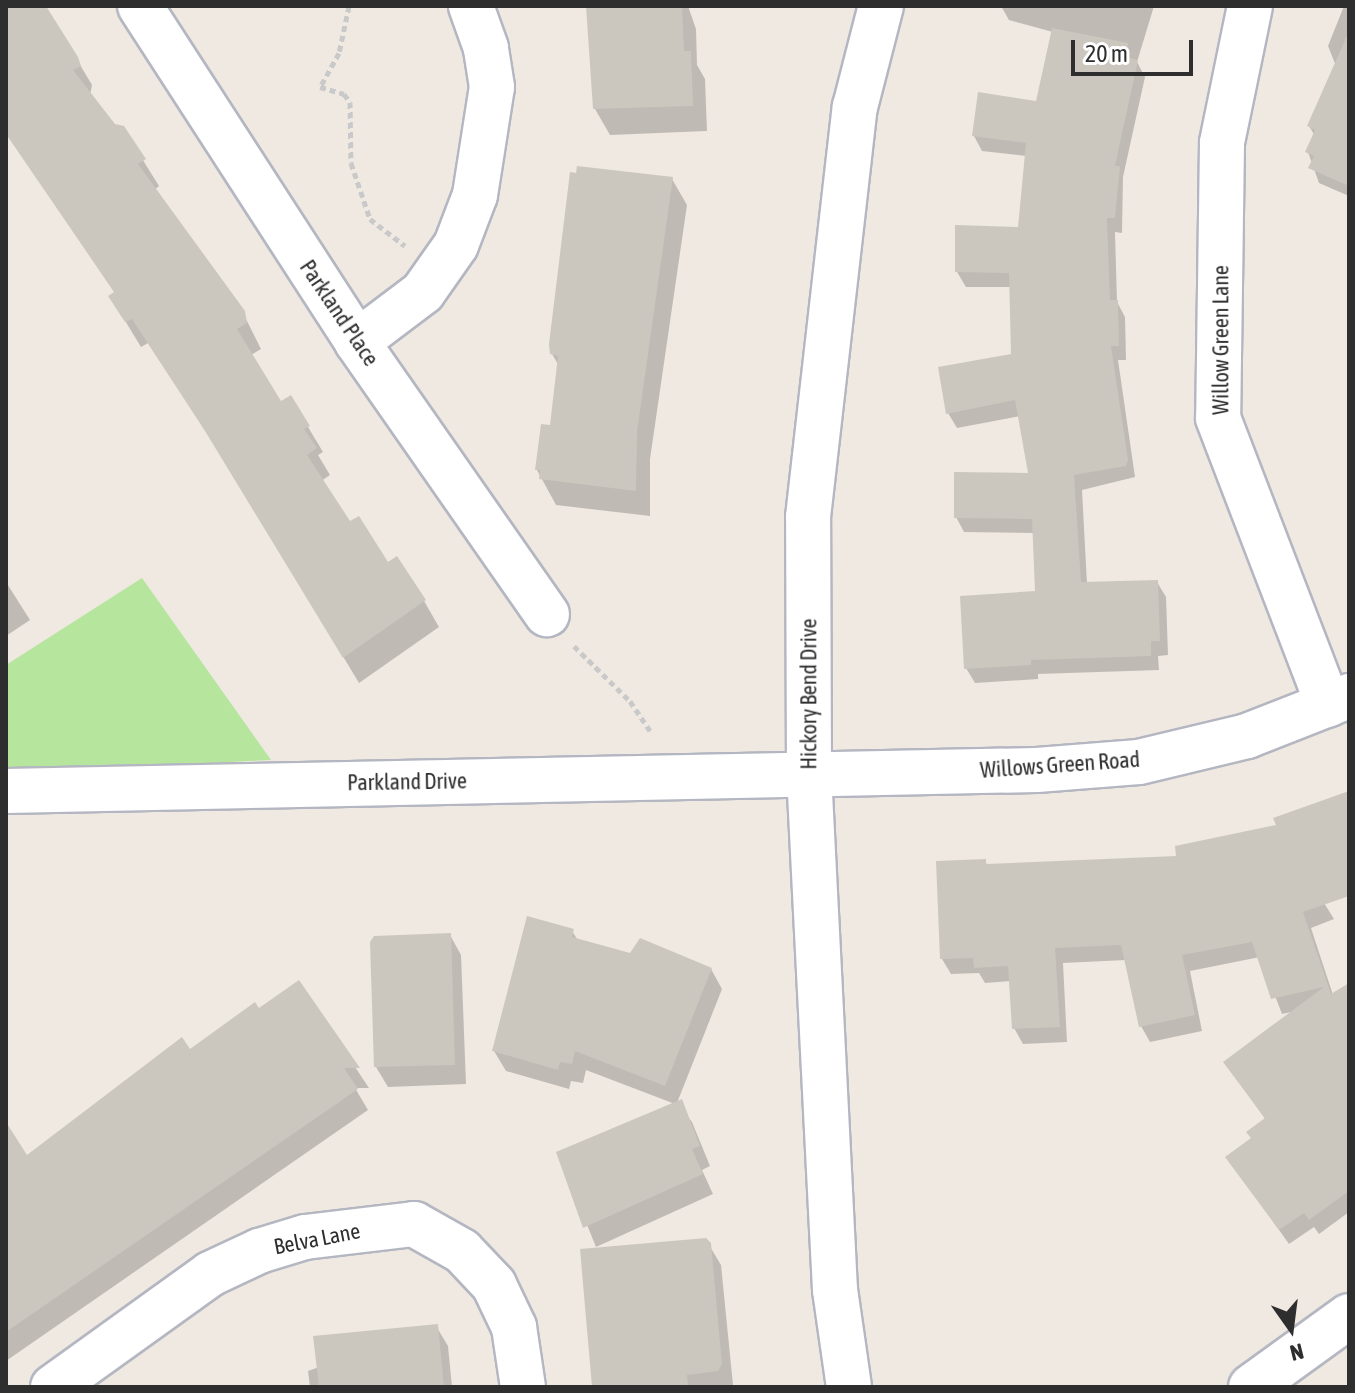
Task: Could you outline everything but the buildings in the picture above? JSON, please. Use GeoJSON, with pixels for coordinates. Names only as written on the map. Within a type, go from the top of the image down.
{"type":"FeatureCollection","features":[{"type":"Feature","properties":{"kind":"street","name":"Parkland Place"},"geometry":{"type":"LineString","coordinates":[[140,6],[357,342],[547,614]]}},
{"type":"Feature","properties":{"kind":"street"},"geometry":{"type":"LineString","coordinates":[[357,342],[423,292],[456,245],[475,195],[492,87],[486,48],[471,6]]}},
{"type":"Feature","properties":{"kind":"street","name":"Hickory Bend Drive"},"geometry":{"type":"LineString","coordinates":[[849,1387],[835,1290],[809,773],[808,517],[855,107],[881,6]]}},
{"type":"Feature","properties":{"kind":"street","name":"Willow Green Lane"},"geometry":{"type":"LineString","coordinates":[[1250,6],[1222,143],[1218,418],[1338,700]]}},
{"type":"Feature","properties":{"kind":"street","name":"Willows Green Road"},"geometry":{"type":"LineString","coordinates":[[809,773],[1037,770],[1139,762],[1247,736],[1338,700]]}},
{"type":"Feature","properties":{"kind":"street","name":"Parkland Drive"},"geometry":{"type":"LineString","coordinates":[[6,791],[809,773]]}},
{"type":"Feature","properties":{"kind":"street","name":"Belva Lane"},"geometry":{"type":"LineString","coordinates":[[53,1387],[210,1274],[259,1251],[305,1237],[414,1224],[462,1251],[494,1285],[514,1327],[523,1387]]}},
{"type":"Feature","properties":{"kind":"street"},"geometry":{"type":"LineString","coordinates":[[1251,1387],[1349,1316]]}},
{"type":"Feature","properties":{"kind":"path"},"geometry":{"type":"LineString","coordinates":[[349,6],[339,53],[320,87],[344,94],[350,102],[351,163],[370,219],[401,240],[408,250]]}},
{"type":"Feature","properties":{"kind":"path"},"geometry":{"type":"LineString","coordinates":[[547,614],[630,701],[650,731]]}},
{"type":"Feature","properties":{"kind":"green space"},"geometry":{"type":"Polygon","coordinates":[[[142,578],[271,760],[6,773],[6,665],[142,578]]]}}]}
